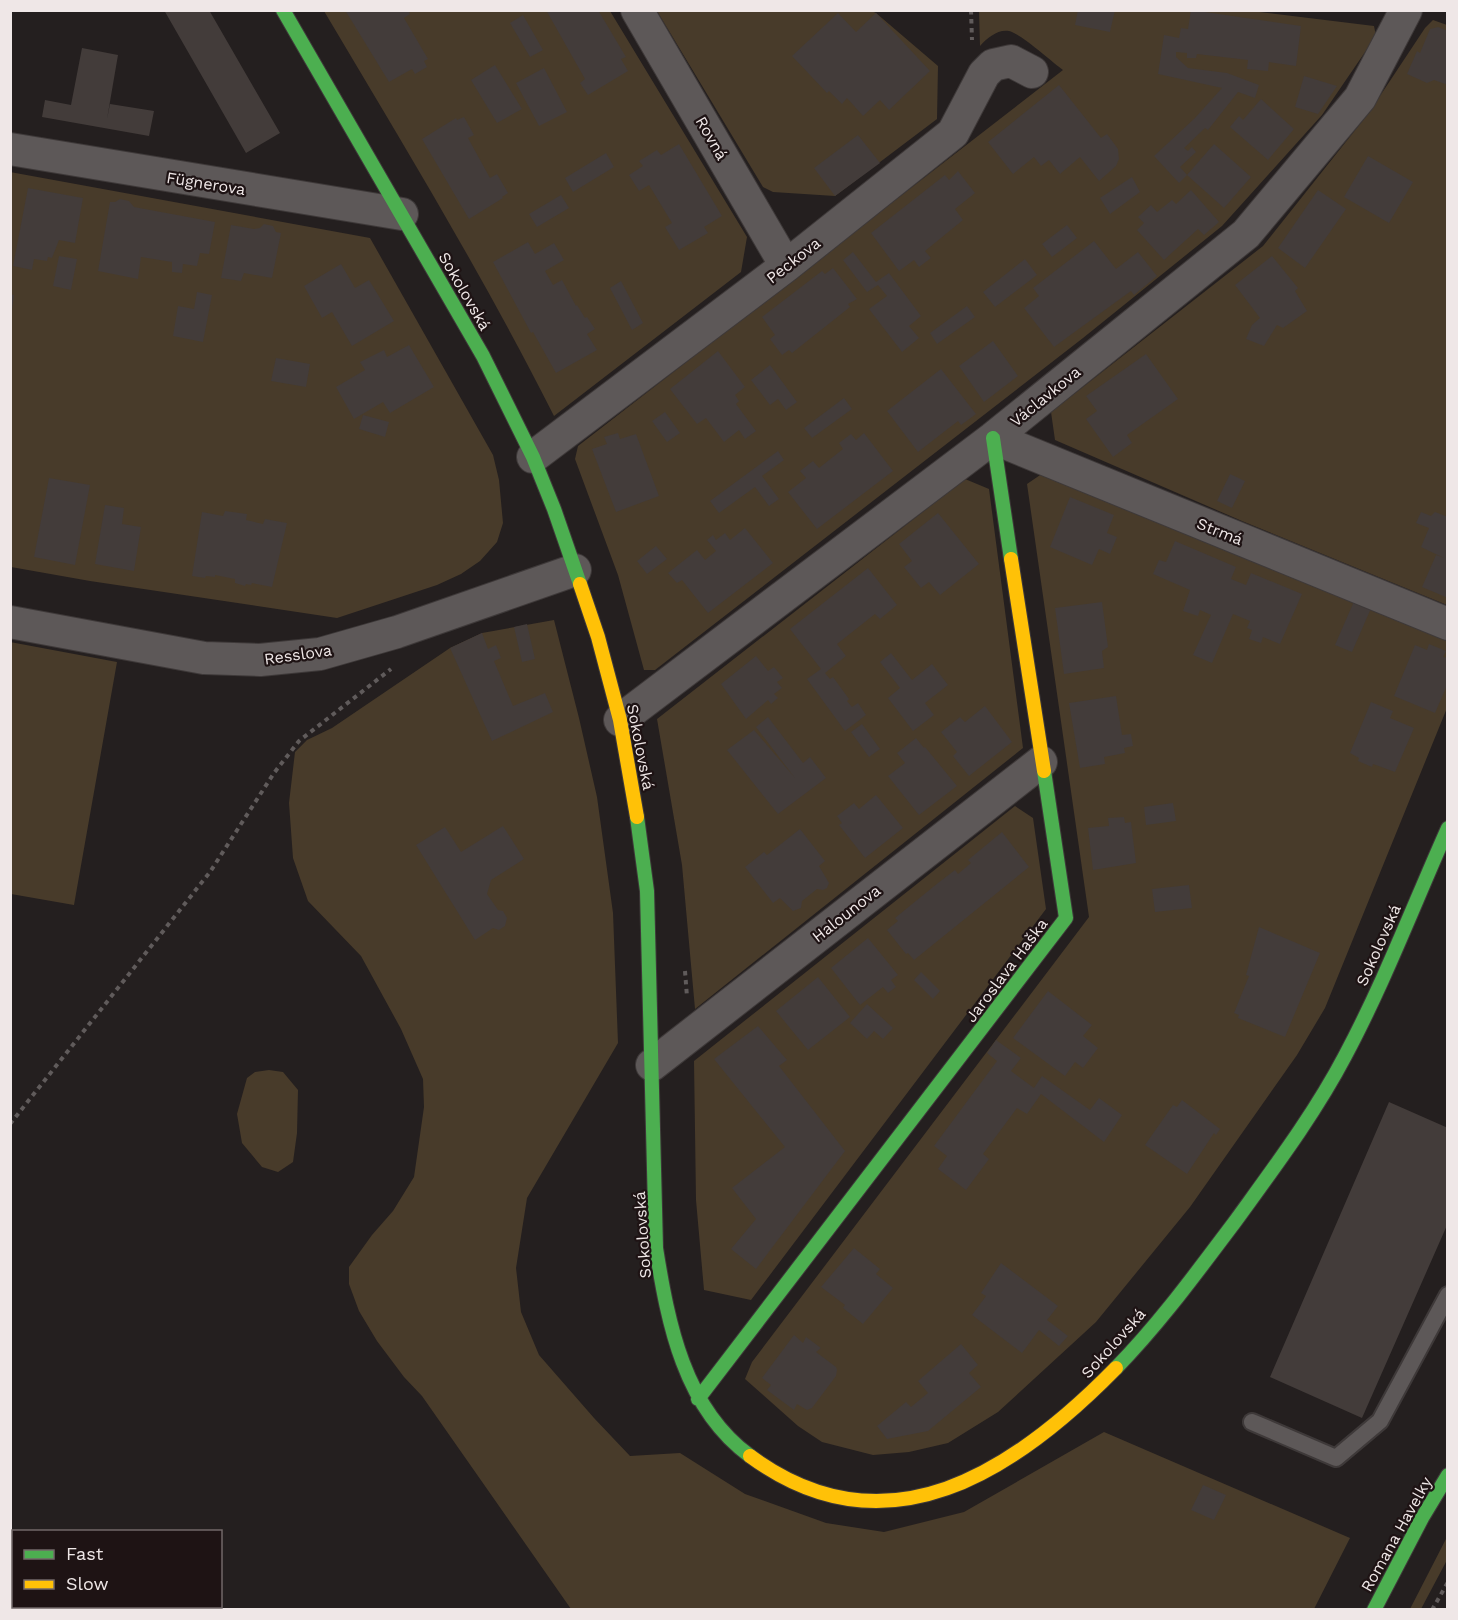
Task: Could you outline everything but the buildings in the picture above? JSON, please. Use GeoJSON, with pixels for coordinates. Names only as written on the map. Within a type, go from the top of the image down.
{"type":"FeatureCollection","features":[{"type":"Feature","properties":{"kind":"street","name":"Sokolovská"},"geometry":{"type":"LineString","coordinates":[[283,10],[483,356],[533,457],[576,570],[620,720],[639,827],[647,891],[656,1248],[662,1294],[670,1329],[698,1399],[720,1428],[756,1462],[793,1482],[828,1495],[858,1500],[893,1501],[923,1496],[958,1485],[989,1471],[1029,1447],[1070,1413],[1141,1340],[1206,1260],[1296,1138],[1345,1057],[1448,828]]}},
{"type":"Feature","properties":{"kind":"street","name":"Rovná"},"geometry":{"type":"LineString","coordinates":[[637,10],[786,266]]}},
{"type":"Feature","properties":{"kind":"street","name":"Václavkova"},"geometry":{"type":"LineString","coordinates":[[620,720],[993,438],[1246,234],[1360,98],[1406,10]]}},
{"type":"Feature","properties":{"kind":"street","name":"Peckova"},"geometry":{"type":"LineString","coordinates":[[533,457],[786,266],[952,133],[984,74],[993,65],[1011,61],[1032,72]]}},
{"type":"Feature","properties":{"kind":"street","name":"Fügnerova"},"geometry":{"type":"LineString","coordinates":[[10,149],[402,214]]}},
{"type":"Feature","properties":{"kind":"street","name":"Strmá"},"geometry":{"type":"LineString","coordinates":[[993,438],[1448,624]]}},
{"type":"Feature","properties":{"kind":"street","name":"Jaroslava Haška"},"geometry":{"type":"LineString","coordinates":[[698,1399],[1066,918],[993,438]]}},
{"type":"Feature","properties":{"kind":"street","name":"Resslova"},"geometry":{"type":"LineString","coordinates":[[10,622],[204,658],[272,658],[320,654],[397,632],[576,570]]}},
{"type":"Feature","properties":{"kind":"street","name":"Halounova"},"geometry":{"type":"LineString","coordinates":[[652,1065],[1041,762]]}},
{"type":"Feature","properties":{"kind":"street","name":"Romana Havelky"},"geometry":{"type":"LineString","coordinates":[[1374,1610],[1448,1475]]}},
{"type":"Feature","properties":{"kind":"lane"},"geometry":{"type":"LineString","coordinates":[[1252,1422],[1336,1458],[1380,1421],[1448,1295]]}},
{"type":"Feature","properties":{"kind":"path"},"geometry":{"type":"LineString","coordinates":[[10,1124],[210,872],[274,773],[299,741],[393,668]]}},
{"type":"Feature","properties":{"kind":"path"},"geometry":{"type":"LineString","coordinates":[[1432,1610],[1448,1582]]}},
{"type":"Feature","properties":{"kind":"shaded area"},"geometry":{"type":"Polygon","coordinates":[[[869,10],[876,13],[938,66],[937,119],[835,196],[773,192],[763,187],[657,11],[869,10]]]}},
{"type":"Feature","properties":{"kind":"shaded area"},"geometry":{"type":"Polygon","coordinates":[[[1243,10],[1374,26],[1376,36],[1322,115],[1222,226],[1083,338],[655,670],[644,670],[618,575],[575,459],[578,446],[1063,70],[1028,42],[1009,31],[989,37],[980,46],[979,11],[1243,10]]]}},
{"type":"Feature","properties":{"kind":"shaded area"},"geometry":{"type":"Polygon","coordinates":[[[324,11],[610,11],[747,237],[741,272],[554,416],[471,262],[324,11]]]}},
{"type":"Feature","properties":{"kind":"shaded area"},"geometry":{"type":"Polygon","coordinates":[[[1433,20],[1447,25],[1447,605],[1242,521],[1055,440],[1051,412],[1263,246],[1368,114],[1425,28],[1433,20]]]}},
{"type":"Feature","properties":{"kind":"shaded area"},"geometry":{"type":"Polygon","coordinates":[[[10,172],[370,238],[493,455],[499,480],[503,523],[497,542],[480,561],[461,574],[437,585],[337,618],[11,567],[10,172]]]}},
{"type":"Feature","properties":{"kind":"shaded area"},"geometry":{"type":"Polygon","coordinates":[[[1049,469],[1447,637],[1447,708],[1325,1008],[1297,1055],[1190,1207],[1096,1322],[998,1412],[948,1443],[909,1452],[873,1455],[822,1442],[798,1426],[745,1379],[752,1362],[1089,917],[1027,484],[1049,469]]]}},
{"type":"Feature","properties":{"kind":"shaded area"},"geometry":{"type":"Polygon","coordinates":[[[965,479],[989,489],[1023,748],[695,1009],[682,865],[657,719],[965,479]]]}},
{"type":"Feature","properties":{"kind":"shaded area"},"geometry":{"type":"Polygon","coordinates":[[[554,620],[597,797],[613,913],[618,1043],[527,1198],[516,1268],[521,1312],[539,1355],[630,1456],[680,1453],[745,1494],[826,1523],[884,1532],[964,1512],[1104,1432],[1350,1538],[1314,1609],[571,1609],[422,1396],[404,1377],[377,1341],[359,1311],[349,1284],[349,1267],[393,1211],[414,1177],[424,1107],[423,1079],[401,1029],[361,956],[308,901],[293,858],[289,803],[295,752],[307,740],[332,728],[450,648],[482,633],[554,620]]]}},
{"type":"Feature","properties":{"kind":"shaded area"},"geometry":{"type":"Polygon","coordinates":[[[10,642],[117,662],[74,905],[11,894],[10,642]]]}},
{"type":"Feature","properties":{"kind":"shaded area"},"geometry":{"type":"Polygon","coordinates":[[[1015,806],[1033,818],[1046,909],[751,1300],[704,1290],[696,1200],[694,1061],[1015,806]]]}},
{"type":"Feature","properties":{"kind":"shaded area"},"geometry":{"type":"Polygon","coordinates":[[[269,1070],[283,1072],[298,1090],[297,1133],[293,1162],[278,1172],[262,1167],[242,1143],[237,1114],[247,1078],[255,1072],[269,1070]]]}},
{"type":"Feature","properties":{"kind":"shaded area"},"geometry":{"type":"Polygon","coordinates":[[[1447,1537],[1447,1560],[1421,1609],[1410,1609],[1447,1537]]]}},
{"type":"Feature","properties":{"kind":"traffic: fast"},"geometry":{"type":"LineString","coordinates":[[283,10],[483,356],[533,457],[580,584]]}},
{"type":"Feature","properties":{"kind":"traffic: fast"},"geometry":{"type":"LineString","coordinates":[[993,438],[1011,559]]}},
{"type":"Feature","properties":{"kind":"traffic: fast"},"geometry":{"type":"LineString","coordinates":[[698,1399],[1066,918],[1044,771]]}},
{"type":"Feature","properties":{"kind":"traffic: fast"},"geometry":{"type":"LineString","coordinates":[[637,817],[647,891],[656,1248],[661,1277],[674,1334],[694,1389],[709,1414],[750,1456]]}},
{"type":"Feature","properties":{"kind":"traffic: fast"},"geometry":{"type":"LineString","coordinates":[[1116,1368],[1163,1315],[1206,1260],[1307,1121],[1345,1056],[1373,1000],[1448,828]]}},
{"type":"Feature","properties":{"kind":"traffic: fast"},"geometry":{"type":"LineString","coordinates":[[1374,1610],[1422,1518],[1448,1475]]}},
{"type":"Feature","properties":{"kind":"traffic: slow"},"geometry":{"type":"LineString","coordinates":[[1011,559],[1044,771]]}},
{"type":"Feature","properties":{"kind":"traffic: slow"},"geometry":{"type":"LineString","coordinates":[[580,584],[598,637],[620,720],[637,817]]}},
{"type":"Feature","properties":{"kind":"traffic: slow"},"geometry":{"type":"LineString","coordinates":[[750,1456],[801,1485],[851,1499],[899,1500],[946,1488],[992,1468],[1035,1439],[1077,1405],[1116,1368]]}}]}
